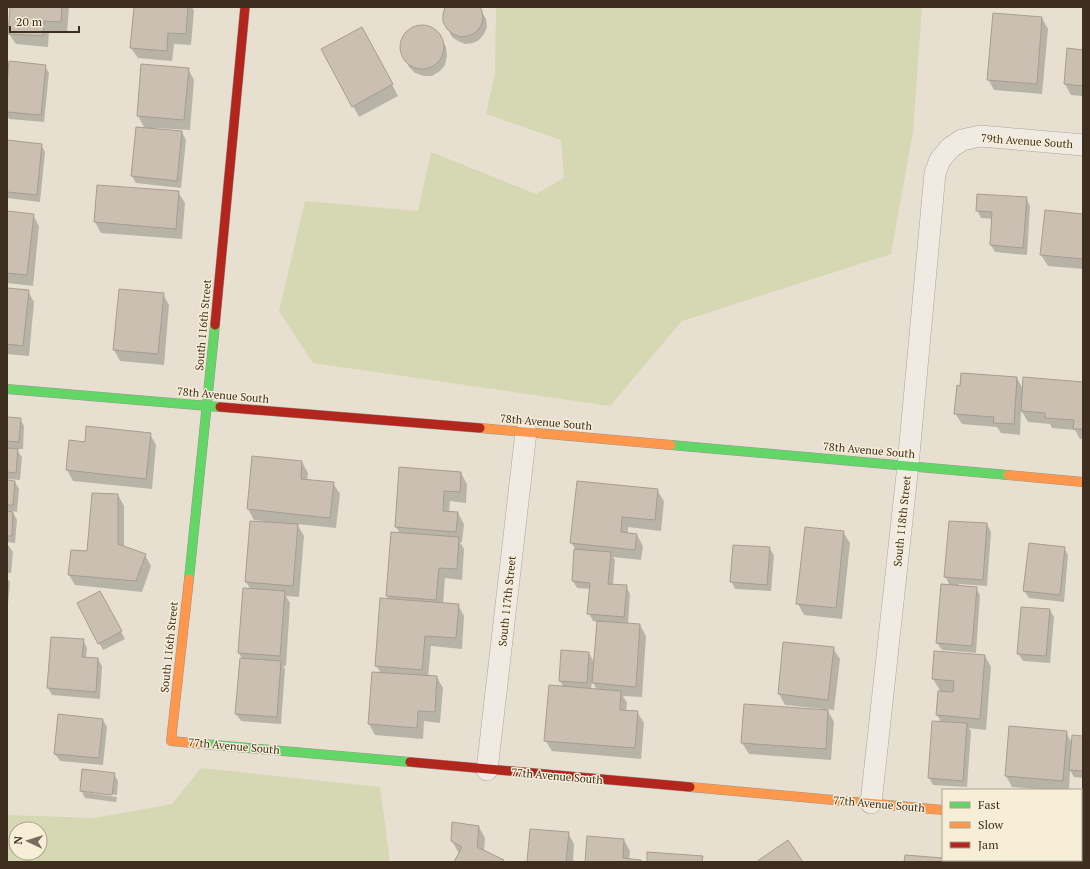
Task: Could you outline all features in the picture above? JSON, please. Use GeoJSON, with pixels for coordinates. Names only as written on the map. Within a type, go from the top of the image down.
{"type":"FeatureCollection","features":[{"type":"Feature","properties":{"kind":"street","name":"South 116th Street"},"geometry":{"type":"LineString","coordinates":[[170,740],[208,406],[245,7]]}},
{"type":"Feature","properties":{"kind":"street","name":"79th Avenue South"},"geometry":{"type":"LineString","coordinates":[[950,148],[962,140],[980,136],[1083,145]]}},
{"type":"Feature","properties":{"kind":"street","name":"South 118th Street"},"geometry":{"type":"LineString","coordinates":[[871,803],[908,466],[935,173],[940,160],[950,148]]}},
{"type":"Feature","properties":{"kind":"street","name":"78th Avenue South"},"geometry":{"type":"LineString","coordinates":[[7,389],[526,432],[1083,482]]}},
{"type":"Feature","properties":{"kind":"street","name":"South 117th Street"},"geometry":{"type":"LineString","coordinates":[[487,770],[526,432]]}},
{"type":"Feature","properties":{"kind":"street","name":"77th Avenue South"},"geometry":{"type":"LineString","coordinates":[[170,740],[487,770],[942,810]]}},
{"type":"Feature","properties":{"kind":"green space"},"geometry":{"type":"Polygon","coordinates":[[[496,7],[922,7],[913,131],[891,254],[682,321],[610,406],[313,363],[279,311],[305,201],[418,211],[431,152],[536,194],[564,178],[561,140],[486,114],[495,74],[496,7]]]}},
{"type":"Feature","properties":{"kind":"green space"},"geometry":{"type":"Polygon","coordinates":[[[201,768],[380,787],[390,862],[7,862],[7,815],[95,818],[172,804],[201,768]]]}},
{"type":"Feature","properties":{"kind":"building"},"geometry":{"type":"Polygon","coordinates":[[[10,7],[62,7],[61,22],[44,21],[43,36],[8,34],[10,7]]]}},
{"type":"Feature","properties":{"kind":"building"},"geometry":{"type":"Polygon","coordinates":[[[134,7],[188,7],[186,34],[168,33],[167,51],[130,48],[134,7]]]}},
{"type":"Feature","properties":{"kind":"building"},"geometry":{"type":"Polygon","coordinates":[[[445,7],[480,7],[483,19],[481,26],[475,33],[468,36],[460,37],[453,34],[447,29],[443,22],[445,7]]]}},
{"type":"Feature","properties":{"kind":"building"},"geometry":{"type":"Polygon","coordinates":[[[993,13],[1042,17],[1037,84],[987,80],[993,13]]]}},
{"type":"Feature","properties":{"kind":"building"},"geometry":{"type":"Polygon","coordinates":[[[422,25],[434,29],[440,35],[444,47],[440,59],[434,65],[422,69],[410,65],[404,59],[400,47],[404,35],[410,29],[422,25]]]}},
{"type":"Feature","properties":{"kind":"building"},"geometry":{"type":"Polygon","coordinates":[[[362,27],[393,84],[352,107],[321,49],[362,27]]]}},
{"type":"Feature","properties":{"kind":"building"},"geometry":{"type":"Polygon","coordinates":[[[1067,48],[1083,50],[1083,86],[1064,84],[1067,48]]]}},
{"type":"Feature","properties":{"kind":"building"},"geometry":{"type":"Polygon","coordinates":[[[9,61],[46,65],[41,115],[7,112],[9,61]]]}},
{"type":"Feature","properties":{"kind":"building"},"geometry":{"type":"Polygon","coordinates":[[[141,64],[189,68],[184,120],[137,116],[141,64]]]}},
{"type":"Feature","properties":{"kind":"building"},"geometry":{"type":"Polygon","coordinates":[[[136,127],[182,131],[177,181],[131,176],[136,127]]]}},
{"type":"Feature","properties":{"kind":"building"},"geometry":{"type":"Polygon","coordinates":[[[7,140],[42,144],[37,195],[7,192],[7,140]]]}},
{"type":"Feature","properties":{"kind":"building"},"geometry":{"type":"Polygon","coordinates":[[[97,185],[179,191],[176,229],[94,222],[97,185]]]}},
{"type":"Feature","properties":{"kind":"building"},"geometry":{"type":"Polygon","coordinates":[[[977,194],[1027,197],[1023,248],[990,245],[992,212],[976,211],[977,194]]]}},
{"type":"Feature","properties":{"kind":"building"},"geometry":{"type":"Polygon","coordinates":[[[1045,210],[1083,214],[1083,259],[1040,255],[1045,210]]]}},
{"type":"Feature","properties":{"kind":"building"},"geometry":{"type":"Polygon","coordinates":[[[7,211],[34,214],[27,275],[7,273],[7,211]]]}},
{"type":"Feature","properties":{"kind":"building"},"geometry":{"type":"Polygon","coordinates":[[[7,288],[29,290],[23,346],[7,344],[7,288]]]}},
{"type":"Feature","properties":{"kind":"building"},"geometry":{"type":"Polygon","coordinates":[[[119,289],[164,293],[158,354],[113,350],[119,289]]]}},
{"type":"Feature","properties":{"kind":"building"},"geometry":{"type":"Polygon","coordinates":[[[961,373],[1017,377],[1014,424],[993,423],[994,417],[954,414],[957,385],[960,386],[961,373]]]}},
{"type":"Feature","properties":{"kind":"building"},"geometry":{"type":"Polygon","coordinates":[[[1023,377],[1083,382],[1083,429],[1073,429],[1074,420],[1045,418],[1045,413],[1021,411],[1023,377]]]}},
{"type":"Feature","properties":{"kind":"building"},"geometry":{"type":"Polygon","coordinates":[[[7,417],[21,418],[19,442],[7,441],[7,417]]]}},
{"type":"Feature","properties":{"kind":"building"},"geometry":{"type":"Polygon","coordinates":[[[86,426],[151,433],[146,479],[66,470],[69,440],[85,442],[86,426]]]}},
{"type":"Feature","properties":{"kind":"building"},"geometry":{"type":"Polygon","coordinates":[[[7,448],[18,449],[16,473],[7,472],[7,448]]]}},
{"type":"Feature","properties":{"kind":"building"},"geometry":{"type":"Polygon","coordinates":[[[252,456],[302,461],[301,479],[334,482],[330,518],[247,509],[252,456]]]}},
{"type":"Feature","properties":{"kind":"building"},"geometry":{"type":"Polygon","coordinates":[[[399,467],[461,472],[460,492],[444,491],[443,511],[458,512],[456,532],[395,527],[399,467]]]}},
{"type":"Feature","properties":{"kind":"building"},"geometry":{"type":"Polygon","coordinates":[[[7,480],[15,481],[13,505],[7,505],[7,480]]]}},
{"type":"Feature","properties":{"kind":"building"},"geometry":{"type":"Polygon","coordinates":[[[577,481],[658,489],[655,520],[622,517],[621,532],[637,534],[635,550],[570,543],[577,481]]]}},
{"type":"Feature","properties":{"kind":"building"},"geometry":{"type":"Polygon","coordinates":[[[92,493],[118,494],[118,544],[146,554],[136,581],[68,575],[71,550],[87,551],[92,493]]]}},
{"type":"Feature","properties":{"kind":"building"},"geometry":{"type":"Polygon","coordinates":[[[7,511],[13,512],[12,536],[7,536],[7,511]]]}},
{"type":"Feature","properties":{"kind":"building"},"geometry":{"type":"Polygon","coordinates":[[[250,521],[298,524],[293,586],[245,582],[250,521]]]}},
{"type":"Feature","properties":{"kind":"building"},"geometry":{"type":"Polygon","coordinates":[[[949,521],[987,523],[983,580],[944,577],[949,521]]]}},
{"type":"Feature","properties":{"kind":"building"},"geometry":{"type":"Polygon","coordinates":[[[805,527],[844,531],[836,608],[796,604],[805,527]]]}},
{"type":"Feature","properties":{"kind":"building"},"geometry":{"type":"Polygon","coordinates":[[[391,532],[459,537],[457,569],[439,568],[436,600],[386,596],[391,532]]]}},
{"type":"Feature","properties":{"kind":"building"},"geometry":{"type":"Polygon","coordinates":[[[1029,543],[1065,547],[1060,595],[1023,591],[1029,543]]]}},
{"type":"Feature","properties":{"kind":"building"},"geometry":{"type":"Polygon","coordinates":[[[733,545],[770,547],[767,585],[730,582],[733,545]]]}},
{"type":"Feature","properties":{"kind":"building"},"geometry":{"type":"Polygon","coordinates":[[[574,549],[611,552],[608,584],[627,585],[624,617],[587,614],[590,583],[572,581],[574,549]]]}},
{"type":"Feature","properties":{"kind":"building"},"geometry":{"type":"Polygon","coordinates":[[[941,584],[977,587],[972,646],[936,643],[941,584]]]}},
{"type":"Feature","properties":{"kind":"building"},"geometry":{"type":"Polygon","coordinates":[[[243,588],[285,591],[280,656],[238,653],[243,588]]]}},
{"type":"Feature","properties":{"kind":"building"},"geometry":{"type":"Polygon","coordinates":[[[100,591],[122,631],[98,644],[77,603],[100,591]]]}},
{"type":"Feature","properties":{"kind":"building"},"geometry":{"type":"Polygon","coordinates":[[[380,598],[459,604],[456,638],[425,636],[422,670],[375,666],[380,598]]]}},
{"type":"Feature","properties":{"kind":"building"},"geometry":{"type":"Polygon","coordinates":[[[1021,607],[1050,609],[1046,656],[1017,654],[1021,607]]]}},
{"type":"Feature","properties":{"kind":"building"},"geometry":{"type":"Polygon","coordinates":[[[597,621],[640,624],[636,687],[592,683],[597,621]]]}},
{"type":"Feature","properties":{"kind":"building"},"geometry":{"type":"Polygon","coordinates":[[[51,637],[84,639],[82,657],[98,658],[96,692],[47,688],[51,637]]]}},
{"type":"Feature","properties":{"kind":"building"},"geometry":{"type":"Polygon","coordinates":[[[783,642],[834,647],[828,700],[778,694],[783,642]]]}},
{"type":"Feature","properties":{"kind":"building"},"geometry":{"type":"Polygon","coordinates":[[[561,650],[589,652],[587,683],[559,681],[561,650]]]}},
{"type":"Feature","properties":{"kind":"building"},"geometry":{"type":"Polygon","coordinates":[[[934,651],[985,655],[980,719],[936,715],[938,691],[953,692],[954,681],[932,679],[934,651]]]}},
{"type":"Feature","properties":{"kind":"building"},"geometry":{"type":"Polygon","coordinates":[[[240,658],[281,661],[277,717],[235,714],[240,658]]]}},
{"type":"Feature","properties":{"kind":"building"},"geometry":{"type":"Polygon","coordinates":[[[372,672],[437,676],[435,712],[418,711],[417,728],[368,724],[372,672]]]}},
{"type":"Feature","properties":{"kind":"building"},"geometry":{"type":"Polygon","coordinates":[[[549,685],[621,691],[620,710],[638,711],[635,748],[544,741],[549,685]]]}},
{"type":"Feature","properties":{"kind":"building"},"geometry":{"type":"Polygon","coordinates":[[[744,704],[828,710],[826,749],[741,743],[744,704]]]}},
{"type":"Feature","properties":{"kind":"building"},"geometry":{"type":"Polygon","coordinates":[[[58,714],[103,719],[99,758],[54,754],[58,714]]]}},
{"type":"Feature","properties":{"kind":"building"},"geometry":{"type":"Polygon","coordinates":[[[932,721],[967,723],[963,781],[928,778],[932,721]]]}},
{"type":"Feature","properties":{"kind":"building"},"geometry":{"type":"Polygon","coordinates":[[[1009,726],[1067,731],[1063,781],[1005,776],[1009,726]]]}},
{"type":"Feature","properties":{"kind":"building"},"geometry":{"type":"Polygon","coordinates":[[[1072,735],[1083,736],[1083,771],[1069,770],[1072,735]]]}},
{"type":"Feature","properties":{"kind":"building"},"geometry":{"type":"Polygon","coordinates":[[[82,769],[115,773],[112,795],[80,791],[82,769]]]}},
{"type":"Feature","properties":{"kind":"building"},"geometry":{"type":"Polygon","coordinates":[[[452,822],[479,826],[477,847],[504,860],[503,862],[454,862],[462,847],[451,841],[452,822]]]}},
{"type":"Feature","properties":{"kind":"building"},"geometry":{"type":"Polygon","coordinates":[[[530,829],[569,832],[566,862],[527,862],[530,829]]]}},
{"type":"Feature","properties":{"kind":"building"},"geometry":{"type":"Polygon","coordinates":[[[587,836],[624,839],[623,858],[641,860],[641,862],[585,862],[587,836]]]}},
{"type":"Feature","properties":{"kind":"building"},"geometry":{"type":"Polygon","coordinates":[[[788,840],[803,862],[756,862],[788,840]]]}},
{"type":"Feature","properties":{"kind":"building"},"geometry":{"type":"Polygon","coordinates":[[[647,852],[703,856],[702,862],[647,862],[647,852]]]}},
{"type":"Feature","properties":{"kind":"building"},"geometry":{"type":"Polygon","coordinates":[[[905,855],[942,858],[942,861],[963,861],[963,862],[904,862],[905,855]]]}},
{"type":"Feature","properties":{"kind":"traffic: fast"},"geometry":{"type":"LineString","coordinates":[[189,579],[215,325]]}},
{"type":"Feature","properties":{"kind":"traffic: fast"},"geometry":{"type":"LineString","coordinates":[[7,389],[220,407]]}},
{"type":"Feature","properties":{"kind":"traffic: fast"},"geometry":{"type":"LineString","coordinates":[[671,445],[1008,475]]}},
{"type":"Feature","properties":{"kind":"traffic: fast"},"geometry":{"type":"LineString","coordinates":[[203,744],[410,762]]}},
{"type":"Feature","properties":{"kind":"traffic: slow"},"geometry":{"type":"LineString","coordinates":[[480,428],[671,445]]}},
{"type":"Feature","properties":{"kind":"traffic: slow"},"geometry":{"type":"LineString","coordinates":[[1008,475],[1083,482]]}},
{"type":"Feature","properties":{"kind":"traffic: slow"},"geometry":{"type":"LineString","coordinates":[[189,579],[171,741],[203,744]]}},
{"type":"Feature","properties":{"kind":"traffic: slow"},"geometry":{"type":"LineString","coordinates":[[690,787],[942,810]]}},
{"type":"Feature","properties":{"kind":"traffic: jam"},"geometry":{"type":"LineString","coordinates":[[215,325],[245,7]]}},
{"type":"Feature","properties":{"kind":"traffic: jam"},"geometry":{"type":"LineString","coordinates":[[220,407],[480,428]]}},
{"type":"Feature","properties":{"kind":"traffic: jam"},"geometry":{"type":"LineString","coordinates":[[410,762],[690,787]]}}]}
